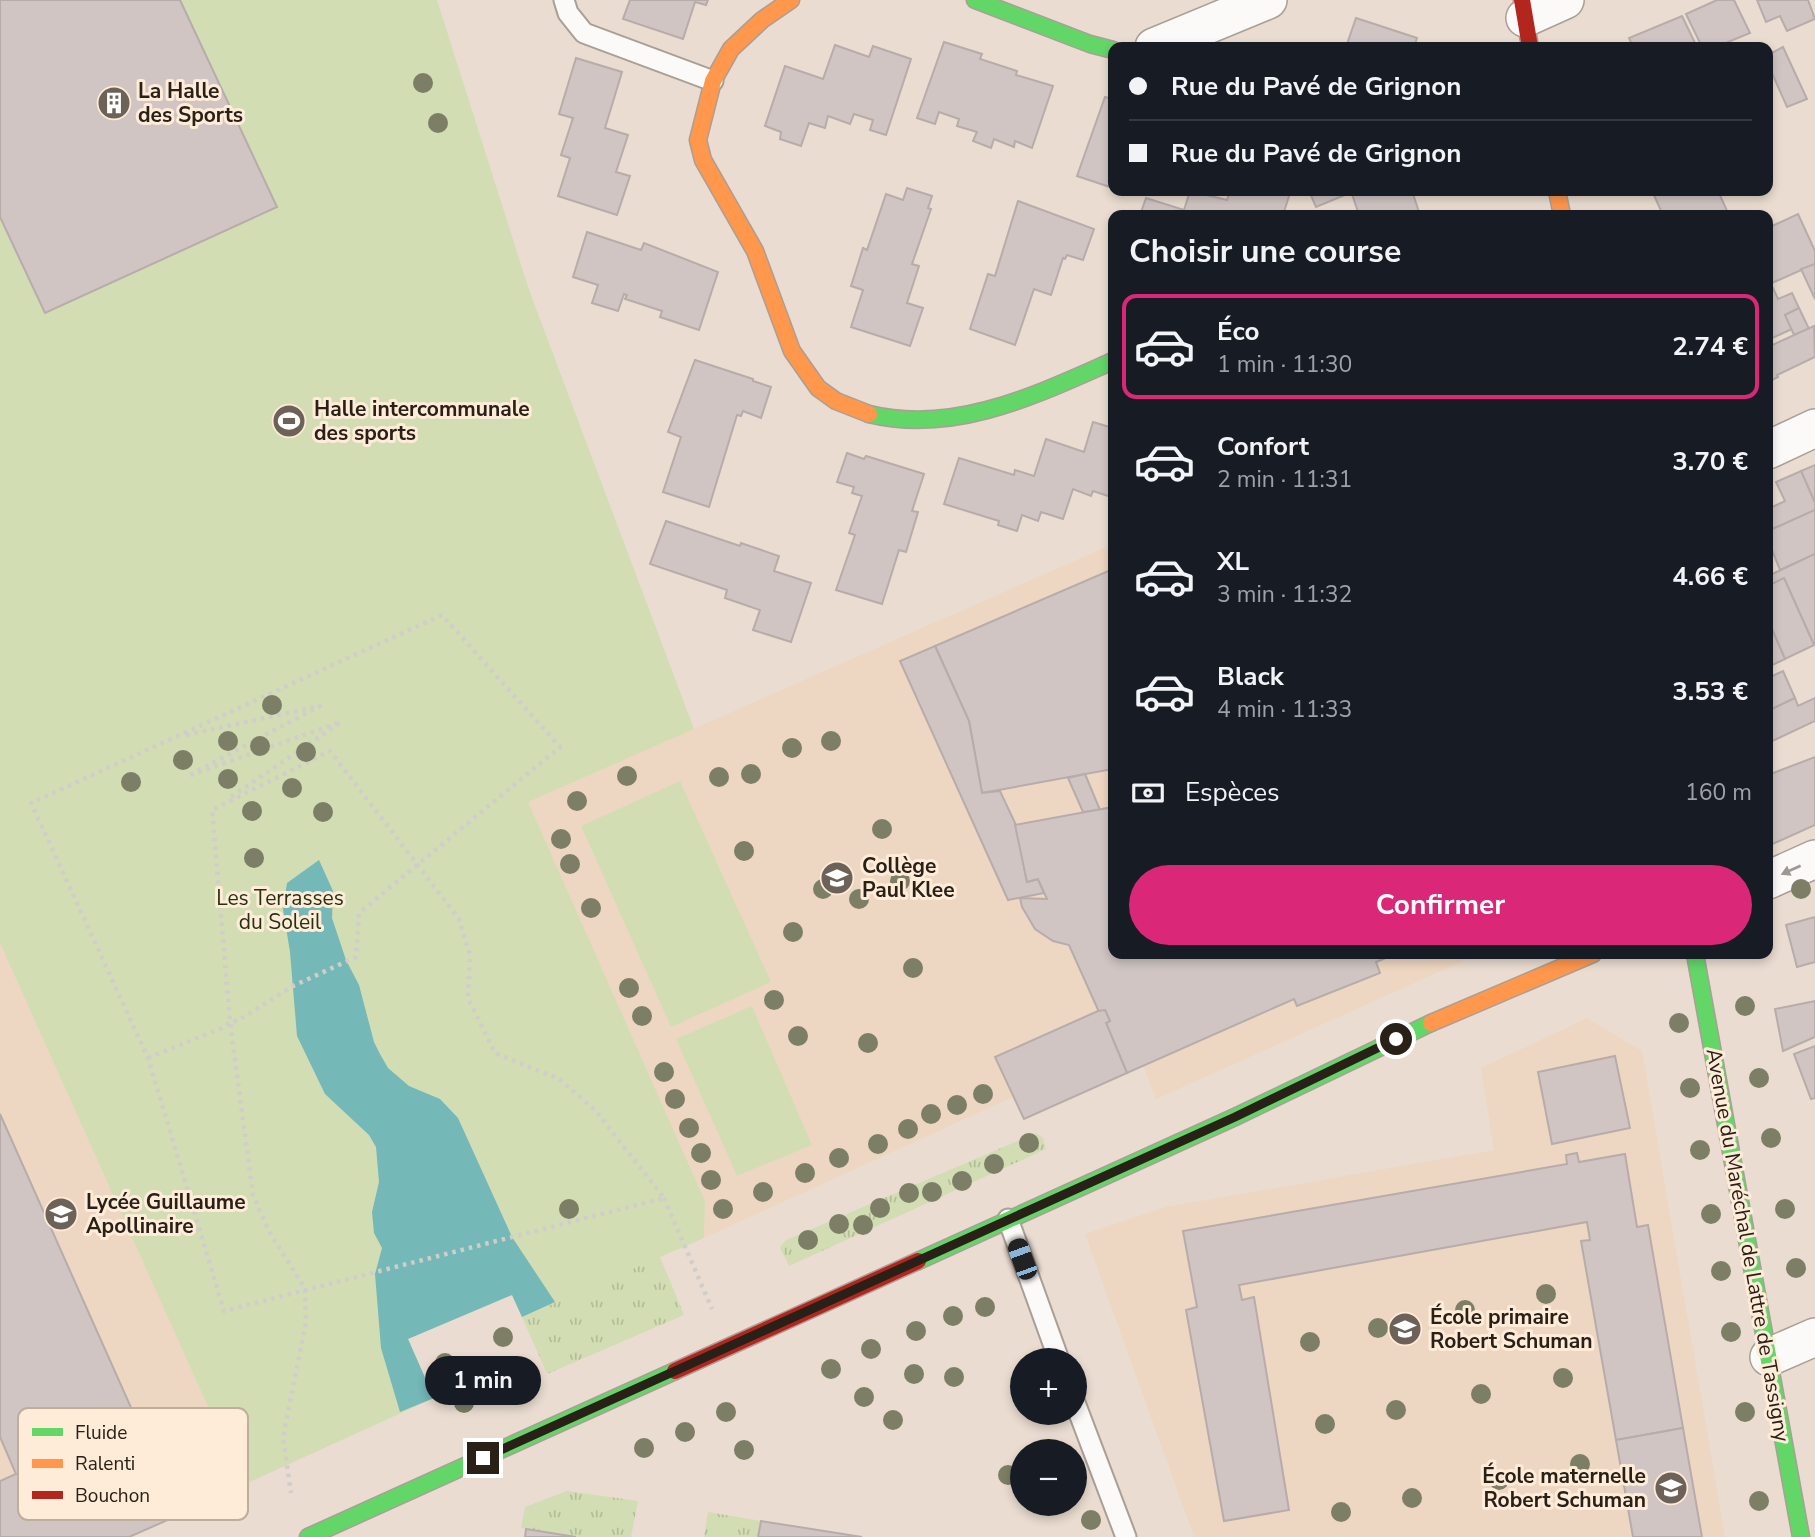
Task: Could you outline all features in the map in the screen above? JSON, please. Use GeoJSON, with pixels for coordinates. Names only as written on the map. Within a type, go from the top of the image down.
{"type":"FeatureCollection","features":[{"type":"Feature","properties":{"kind":"street"},"geometry":{"type":"LineString","coordinates":[[791,0],[762,20],[731,49],[713,80],[698,140],[703,159],[755,251],[792,351],[818,388],[836,401],[864,413],[893,420],[928,420],[991,410],[1038,394],[1108,363]]}},
{"type":"Feature","properties":{"kind":"street"},"geometry":{"type":"LineString","coordinates":[[975,0],[1108,49]]}},
{"type":"Feature","properties":{"kind":"street"},"geometry":{"type":"LineString","coordinates":[[1166,42],[1268,0]]}},
{"type":"Feature","properties":{"kind":"street"},"geometry":{"type":"LineString","coordinates":[[1525,22],[1565,0]]}},
{"type":"Feature","properties":{"kind":"street"},"geometry":{"type":"LineString","coordinates":[[1773,448],[1815,428]]}},
{"type":"Feature","properties":{"kind":"street"},"geometry":{"type":"LineString","coordinates":[[1773,878],[1815,859]]}},
{"type":"Feature","properties":{"kind":"street"},"geometry":{"type":"LineString","coordinates":[[308,1537],[1235,1117],[1420,1028],[1581,959]]}},
{"type":"Feature","properties":{"kind":"street","name":"Avenue du Maréchal de Lattre de Tassigny"},"geometry":{"type":"LineString","coordinates":[[1696,959],[1801,1537]]}},
{"type":"Feature","properties":{"kind":"street"},"geometry":{"type":"LineString","coordinates":[[1769,1357],[1815,1337]]}},
{"type":"Feature","properties":{"kind":"lane"},"geometry":{"type":"LineString","coordinates":[[564,0],[568,13],[584,33],[713,80]]}},
{"type":"Feature","properties":{"kind":"lane"},"geometry":{"type":"LineString","coordinates":[[1007,1219],[1055,1348]]}},
{"type":"Feature","properties":{"kind":"lane"},"geometry":{"type":"LineString","coordinates":[[1083,1425],[1126,1537]]}},
{"type":"Feature","properties":{"kind":"path"},"geometry":{"type":"LineString","coordinates":[[148,1058],[239,1020],[293,986],[356,957],[359,913],[561,747],[442,615],[31,803],[148,1058],[224,1311],[664,1198]]}},
{"type":"Feature","properties":{"kind":"path"},"geometry":{"type":"LineString","coordinates":[[175,737],[320,706],[188,776],[341,722],[212,810]]}},
{"type":"Feature","properties":{"kind":"path"},"geometry":{"type":"LineString","coordinates":[[212,810],[330,751],[459,919],[470,956],[468,998],[495,1053],[559,1079],[595,1110],[664,1198],[712,1309]]}},
{"type":"Feature","properties":{"kind":"path"},"geometry":{"type":"LineString","coordinates":[[212,810],[230,1022],[253,1195],[269,1231],[305,1289],[306,1322],[283,1437],[290,1493]]}},
{"type":"Feature","properties":{"kind":"shaded area","name":"Collège Paul Klee"},"geometry":{"type":"Polygon","coordinates":[[[1108,546],[1108,959],[1468,959],[1156,1099],[1143,1066],[1024,1119],[1013,1097],[704,1238],[705,1201],[527,802],[1108,546]]]}},
{"type":"Feature","properties":{"kind":"shaded area","name":"Lycée Guillaume Apollinaire"},"geometry":{"type":"Polygon","coordinates":[[[0,943],[208,1408],[18,1408],[18,1520],[166,1520],[129,1537],[0,1537],[0,943]]]}},
{"type":"Feature","properties":{"kind":"shaded area","name":"École primaire Robert Schuman"},"geometry":{"type":"Polygon","coordinates":[[[1587,1018],[1642,1051],[1725,1537],[1194,1537],[1085,1234],[1166,1207],[1494,1150],[1481,1068],[1587,1018]]]}},
{"type":"Feature","properties":{"kind":"green space","name":"Les Terrasses du Soleil"},"geometry":{"type":"Polygon","coordinates":[[[0,0],[437,0],[529,290],[694,729],[528,802],[705,1201],[704,1238],[522,1317],[512,1295],[408,1339],[434,1398],[248,1483],[248,1408],[208,1408],[0,943],[0,0]]]}},
{"type":"Feature","properties":{"kind":"green space"},"geometry":{"type":"Polygon","coordinates":[[[680,781],[771,982],[671,1027],[581,826],[680,781]]]}},
{"type":"Feature","properties":{"kind":"green space"},"geometry":{"type":"Polygon","coordinates":[[[752,1006],[812,1145],[737,1176],[676,1039],[752,1006]]]}},
{"type":"Feature","properties":{"kind":"green space"},"geometry":{"type":"Polygon","coordinates":[[[1036,1133],[1043,1138],[1046,1149],[789,1266],[780,1247],[786,1240],[1036,1133]]]}},
{"type":"Feature","properties":{"kind":"green space"},"geometry":{"type":"Polygon","coordinates":[[[660,1257],[684,1315],[547,1374],[522,1317],[660,1257]]]}},
{"type":"Feature","properties":{"kind":"green space"},"geometry":{"type":"Polygon","coordinates":[[[567,1491],[638,1501],[631,1537],[576,1537],[521,1528],[525,1507],[567,1491]]]}},
{"type":"Feature","properties":{"kind":"green space"},"geometry":{"type":"Polygon","coordinates":[[[708,1512],[761,1521],[758,1537],[704,1537],[708,1512]]]}},
{"type":"Feature","properties":{"kind":"water"},"geometry":{"type":"Polygon","coordinates":[[[319,860],[333,891],[332,918],[346,960],[359,985],[374,1042],[380,1054],[388,1068],[409,1086],[440,1099],[458,1118],[512,1237],[555,1302],[522,1317],[512,1295],[408,1339],[434,1398],[400,1412],[381,1348],[375,1274],[382,1248],[374,1233],[372,1212],[379,1182],[376,1147],[369,1135],[325,1094],[297,1036],[290,952],[283,909],[287,883],[319,860]]]}},
{"type":"Feature","properties":{"kind":"building","name":"La Halle des Sports"},"geometry":{"type":"Polygon","coordinates":[[[0,0],[180,0],[277,207],[45,313],[0,217],[0,0]]]}},
{"type":"Feature","properties":{"kind":"building"},"geometry":{"type":"Polygon","coordinates":[[[630,0],[708,0],[706,5],[695,2],[683,39],[623,19],[630,0]]]}},
{"type":"Feature","properties":{"kind":"building"},"geometry":{"type":"Polygon","coordinates":[[[1717,0],[1734,0],[1750,33],[1728,42],[1700,42],[1686,14],[1717,0]]]}},
{"type":"Feature","properties":{"kind":"building"},"geometry":{"type":"Polygon","coordinates":[[[1757,0],[1808,0],[1815,19],[1787,31],[1780,16],[1766,22],[1757,0]]]}},
{"type":"Feature","properties":{"kind":"building"},"geometry":{"type":"Polygon","coordinates":[[[1682,16],[1695,42],[1631,42],[1629,38],[1682,16]]]}},
{"type":"Feature","properties":{"kind":"building"},"geometry":{"type":"Polygon","coordinates":[[[1356,18],[1417,38],[1416,42],[1348,42],[1356,18]]]}},
{"type":"Feature","properties":{"kind":"building"},"geometry":{"type":"Polygon","coordinates":[[[944,42],[982,54],[980,59],[1017,71],[1016,75],[1053,86],[1032,148],[1015,141],[1014,147],[994,139],[991,148],[973,141],[977,132],[957,126],[959,119],[939,112],[935,124],[917,118],[944,42]]]}},
{"type":"Feature","properties":{"kind":"building"},"geometry":{"type":"Polygon","coordinates":[[[835,45],[869,57],[873,46],[911,59],[886,135],[870,130],[873,120],[854,114],[850,124],[828,116],[825,128],[809,123],[801,146],[780,139],[781,132],[765,126],[785,66],[823,79],[835,45]]]}},
{"type":"Feature","properties":{"kind":"building"},"geometry":{"type":"Polygon","coordinates":[[[1783,47],[1807,99],[1787,107],[1773,75],[1773,52],[1783,47]]]}},
{"type":"Feature","properties":{"kind":"building"},"geometry":{"type":"Polygon","coordinates":[[[576,58],[622,72],[605,128],[628,135],[616,172],[630,176],[617,215],[558,196],[570,158],[561,155],[573,118],[559,114],[576,58]]]}},
{"type":"Feature","properties":{"kind":"building"},"geometry":{"type":"Polygon","coordinates":[[[1105,97],[1108,98],[1108,186],[1077,176],[1105,97]]]}},
{"type":"Feature","properties":{"kind":"building"},"geometry":{"type":"Polygon","coordinates":[[[907,188],[932,196],[928,208],[931,209],[912,264],[919,266],[907,303],[923,308],[910,346],[851,327],[863,290],[851,286],[863,248],[867,250],[886,194],[903,200],[907,188]]]}},
{"type":"Feature","properties":{"kind":"building"},"geometry":{"type":"Polygon","coordinates":[[[1188,196],[1211,196],[1227,200],[1228,196],[1289,196],[1285,210],[1184,210],[1188,196]]]}},
{"type":"Feature","properties":{"kind":"building"},"geometry":{"type":"Polygon","coordinates":[[[1311,196],[1343,196],[1316,207],[1311,196]]]}},
{"type":"Feature","properties":{"kind":"building"},"geometry":{"type":"Polygon","coordinates":[[[1353,196],[1414,196],[1418,210],[1357,210],[1353,196]]]}},
{"type":"Feature","properties":{"kind":"building"},"geometry":{"type":"Polygon","coordinates":[[[1654,196],[1720,196],[1727,210],[1661,210],[1654,196]]]}},
{"type":"Feature","properties":{"kind":"building"},"geometry":{"type":"Polygon","coordinates":[[[1146,198],[1184,210],[1142,210],[1146,198]]]}},
{"type":"Feature","properties":{"kind":"building"},"geometry":{"type":"Polygon","coordinates":[[[1018,201],[1094,229],[1083,260],[1067,255],[1063,258],[1051,295],[1034,289],[1015,345],[970,329],[988,274],[995,276],[1018,201]]]}},
{"type":"Feature","properties":{"kind":"building"},"geometry":{"type":"Polygon","coordinates":[[[1798,214],[1815,251],[1815,264],[1773,283],[1773,226],[1798,214]]]}},
{"type":"Feature","properties":{"kind":"building"},"geometry":{"type":"Polygon","coordinates":[[[587,232],[641,250],[644,243],[718,272],[699,330],[660,317],[662,311],[625,299],[627,295],[624,294],[618,311],[592,303],[598,285],[573,277],[587,232]]]}},
{"type":"Feature","properties":{"kind":"building"},"geometry":{"type":"Polygon","coordinates":[[[1815,264],[1815,299],[1801,269],[1815,264]]]}},
{"type":"Feature","properties":{"kind":"building"},"geometry":{"type":"Polygon","coordinates":[[[1773,288],[1778,299],[1792,293],[1799,308],[1785,315],[1792,329],[1773,338],[1773,288]]]}},
{"type":"Feature","properties":{"kind":"building"},"geometry":{"type":"Polygon","coordinates":[[[1799,308],[1809,329],[1794,335],[1785,315],[1799,308]]]}},
{"type":"Feature","properties":{"kind":"building"},"geometry":{"type":"Polygon","coordinates":[[[1814,326],[1815,357],[1773,380],[1773,345],[1814,326]]]}},
{"type":"Feature","properties":{"kind":"building"},"geometry":{"type":"Polygon","coordinates":[[[695,360],[771,387],[761,418],[743,411],[741,416],[737,415],[709,507],[663,492],[681,437],[668,432],[695,360]]]}},
{"type":"Feature","properties":{"kind":"building"},"geometry":{"type":"Polygon","coordinates":[[[1093,422],[1108,426],[1108,496],[1093,491],[1091,496],[1073,489],[1063,519],[1041,512],[1038,521],[1022,515],[1017,531],[998,525],[999,521],[944,504],[959,458],[1014,475],[1015,470],[1034,476],[1046,439],[1084,452],[1093,422]]]}},
{"type":"Feature","properties":{"kind":"building"},"geometry":{"type":"Polygon","coordinates":[[[847,453],[864,459],[866,456],[924,474],[912,511],[918,512],[906,552],[899,550],[882,604],[836,590],[855,535],[849,533],[862,496],[852,493],[854,487],[837,482],[847,453]]]}},
{"type":"Feature","properties":{"kind":"building"},"geometry":{"type":"Polygon","coordinates":[[[1815,465],[1815,503],[1801,471],[1815,465]]]}},
{"type":"Feature","properties":{"kind":"building"},"geometry":{"type":"Polygon","coordinates":[[[1801,471],[1815,503],[1815,510],[1773,529],[1773,507],[1785,501],[1776,482],[1801,471]]]}},
{"type":"Feature","properties":{"kind":"building"},"geometry":{"type":"Polygon","coordinates":[[[1815,510],[1815,554],[1780,570],[1773,552],[1773,529],[1815,510]]]}},
{"type":"Feature","properties":{"kind":"building"},"geometry":{"type":"Polygon","coordinates":[[[666,521],[779,556],[774,571],[811,583],[791,642],[753,630],[760,610],[725,598],[727,590],[650,564],[666,521]]]}},
{"type":"Feature","properties":{"kind":"building"},"geometry":{"type":"Polygon","coordinates":[[[1815,554],[1815,645],[1784,578],[1773,584],[1773,574],[1815,554]]]}},
{"type":"Feature","properties":{"kind":"building"},"geometry":{"type":"Polygon","coordinates":[[[1108,571],[1108,770],[982,793],[969,721],[935,646],[1108,571]]]}},
{"type":"Feature","properties":{"kind":"building"},"geometry":{"type":"Polygon","coordinates":[[[1784,578],[1814,645],[1785,659],[1773,631],[1773,584],[1784,578]]]}},
{"type":"Feature","properties":{"kind":"building"},"geometry":{"type":"Polygon","coordinates":[[[1773,631],[1785,659],[1773,665],[1773,631]]]}},
{"type":"Feature","properties":{"kind":"building"},"geometry":{"type":"Polygon","coordinates":[[[935,646],[969,721],[982,793],[1000,791],[1016,825],[1027,882],[1038,879],[1044,893],[1008,900],[900,661],[935,646]]]}},
{"type":"Feature","properties":{"kind":"building"},"geometry":{"type":"Polygon","coordinates":[[[1783,671],[1795,698],[1773,709],[1773,676],[1783,671]]]}},
{"type":"Feature","properties":{"kind":"building"},"geometry":{"type":"Polygon","coordinates":[[[1795,698],[1798,706],[1815,698],[1815,721],[1773,741],[1773,709],[1795,698]]]}},
{"type":"Feature","properties":{"kind":"building"},"geometry":{"type":"Polygon","coordinates":[[[1815,757],[1815,825],[1773,844],[1773,773],[1815,757]]]}},
{"type":"Feature","properties":{"kind":"building"},"geometry":{"type":"Polygon","coordinates":[[[1085,774],[1100,810],[1083,812],[1068,778],[1085,774]]]}},
{"type":"Feature","properties":{"kind":"building"},"geometry":{"type":"Polygon","coordinates":[[[1108,808],[1108,959],[1383,959],[1376,962],[1380,973],[1297,1006],[1294,999],[1127,1073],[1106,1023],[1110,1021],[1105,1010],[1099,1012],[1069,945],[1053,941],[1035,929],[1022,907],[1020,898],[1047,899],[1038,879],[1027,882],[1015,825],[1108,808]]]}},
{"type":"Feature","properties":{"kind":"building"},"geometry":{"type":"Polygon","coordinates":[[[1815,917],[1815,962],[1797,967],[1786,925],[1815,917]]]}},
{"type":"Feature","properties":{"kind":"building"},"geometry":{"type":"Polygon","coordinates":[[[1815,1001],[1815,1037],[1783,1051],[1775,1009],[1815,1001]]]}},
{"type":"Feature","properties":{"kind":"building"},"geometry":{"type":"Polygon","coordinates":[[[1105,1010],[1110,1021],[1106,1023],[1127,1073],[1024,1119],[995,1057],[1105,1010]]]}},
{"type":"Feature","properties":{"kind":"building"},"geometry":{"type":"Polygon","coordinates":[[[1815,1046],[1815,1098],[1811,1099],[1794,1054],[1815,1046]]]}},
{"type":"Feature","properties":{"kind":"building"},"geometry":{"type":"Polygon","coordinates":[[[1615,1056],[1630,1128],[1552,1144],[1538,1072],[1615,1056]]]}},
{"type":"Feature","properties":{"kind":"building","name":"Lycée Guillaume Apollinaire"},"geometry":{"type":"Polygon","coordinates":[[[0,1114],[131,1408],[18,1408],[18,1520],[168,1520],[129,1537],[0,1537],[0,1481],[16,1474],[0,1437],[0,1114]]]}},
{"type":"Feature","properties":{"kind":"building"},"geometry":{"type":"Polygon","coordinates":[[[1577,1153],[1579,1162],[1625,1154],[1637,1227],[1648,1225],[1683,1428],[1616,1440],[1581,1241],[1590,1240],[1587,1222],[1239,1285],[1242,1300],[1254,1297],[1289,1510],[1224,1521],[1186,1310],[1197,1307],[1183,1231],[1567,1164],[1566,1155],[1577,1153]]]}},
{"type":"Feature","properties":{"kind":"building","name":"École maternelle Robert Schuman"},"geometry":{"type":"Polygon","coordinates":[[[1683,1428],[1702,1537],[1633,1537],[1616,1440],[1683,1428]]]}},
{"type":"Feature","properties":{"kind":"building"},"geometry":{"type":"Polygon","coordinates":[[[761,1521],[862,1537],[758,1537],[761,1521]]]}},
{"type":"Feature","properties":{"kind":"building"},"geometry":{"type":"Polygon","coordinates":[[[526,1529],[576,1537],[525,1537],[526,1529]]]}},
{"type":"Feature","properties":{"kind":"traffic: fast"},"geometry":{"type":"LineString","coordinates":[[975,0],[1108,49]]}},
{"type":"Feature","properties":{"kind":"traffic: fast"},"geometry":{"type":"LineString","coordinates":[[869,414],[901,419],[963,415],[1024,398],[1108,363]]}},
{"type":"Feature","properties":{"kind":"traffic: fast"},"geometry":{"type":"LineString","coordinates":[[1696,959],[1801,1537]]}},
{"type":"Feature","properties":{"kind":"traffic: fast"},"geometry":{"type":"LineString","coordinates":[[918,1261],[1235,1117],[1431,1023]]}},
{"type":"Feature","properties":{"kind":"traffic: fast"},"geometry":{"type":"LineString","coordinates":[[308,1537],[675,1371]]}},
{"type":"Feature","properties":{"kind":"traffic: slow"},"geometry":{"type":"LineString","coordinates":[[791,0],[762,20],[731,49],[713,81],[698,140],[703,160],[755,251],[792,351],[818,388],[836,401],[869,414]]}},
{"type":"Feature","properties":{"kind":"traffic: slow"},"geometry":{"type":"LineString","coordinates":[[1558,196],[1561,210]]}},
{"type":"Feature","properties":{"kind":"traffic: slow"},"geometry":{"type":"LineString","coordinates":[[1431,1023],[1581,959]]}},
{"type":"Feature","properties":{"kind":"traffic: jam"},"geometry":{"type":"LineString","coordinates":[[1522,0],[1529,42]]}},
{"type":"Feature","properties":{"kind":"traffic: jam"},"geometry":{"type":"LineString","coordinates":[[675,1371],[918,1261]]}},
{"type":"Feature","properties":{"kind":"place","name":"La Halle des Sports"},"geometry":{"type":"Point","coordinates":[114,103]}},
{"type":"Feature","properties":{"kind":"place","name":"Halle intercommunale des sports"},"geometry":{"type":"Point","coordinates":[289,421]}},
{"type":"Feature","properties":{"kind":"place","name":"Collège Paul Klee"},"geometry":{"type":"Point","coordinates":[837,878]}},
{"type":"Feature","properties":{"kind":"place","name":"Lycée Guillaume Apollinaire"},"geometry":{"type":"Point","coordinates":[61,1214]}},
{"type":"Feature","properties":{"kind":"place","name":"École primaire Robert Schuman"},"geometry":{"type":"Point","coordinates":[1405,1329]}},
{"type":"Feature","properties":{"kind":"place","name":"École maternelle Robert Schuman"},"geometry":{"type":"Point","coordinates":[1671,1488]}},
{"type":"Feature","properties":{"kind":"route"},"geometry":{"type":"LineString","coordinates":[[483,1458],[1235,1117],[1396,1039]]}}]}
